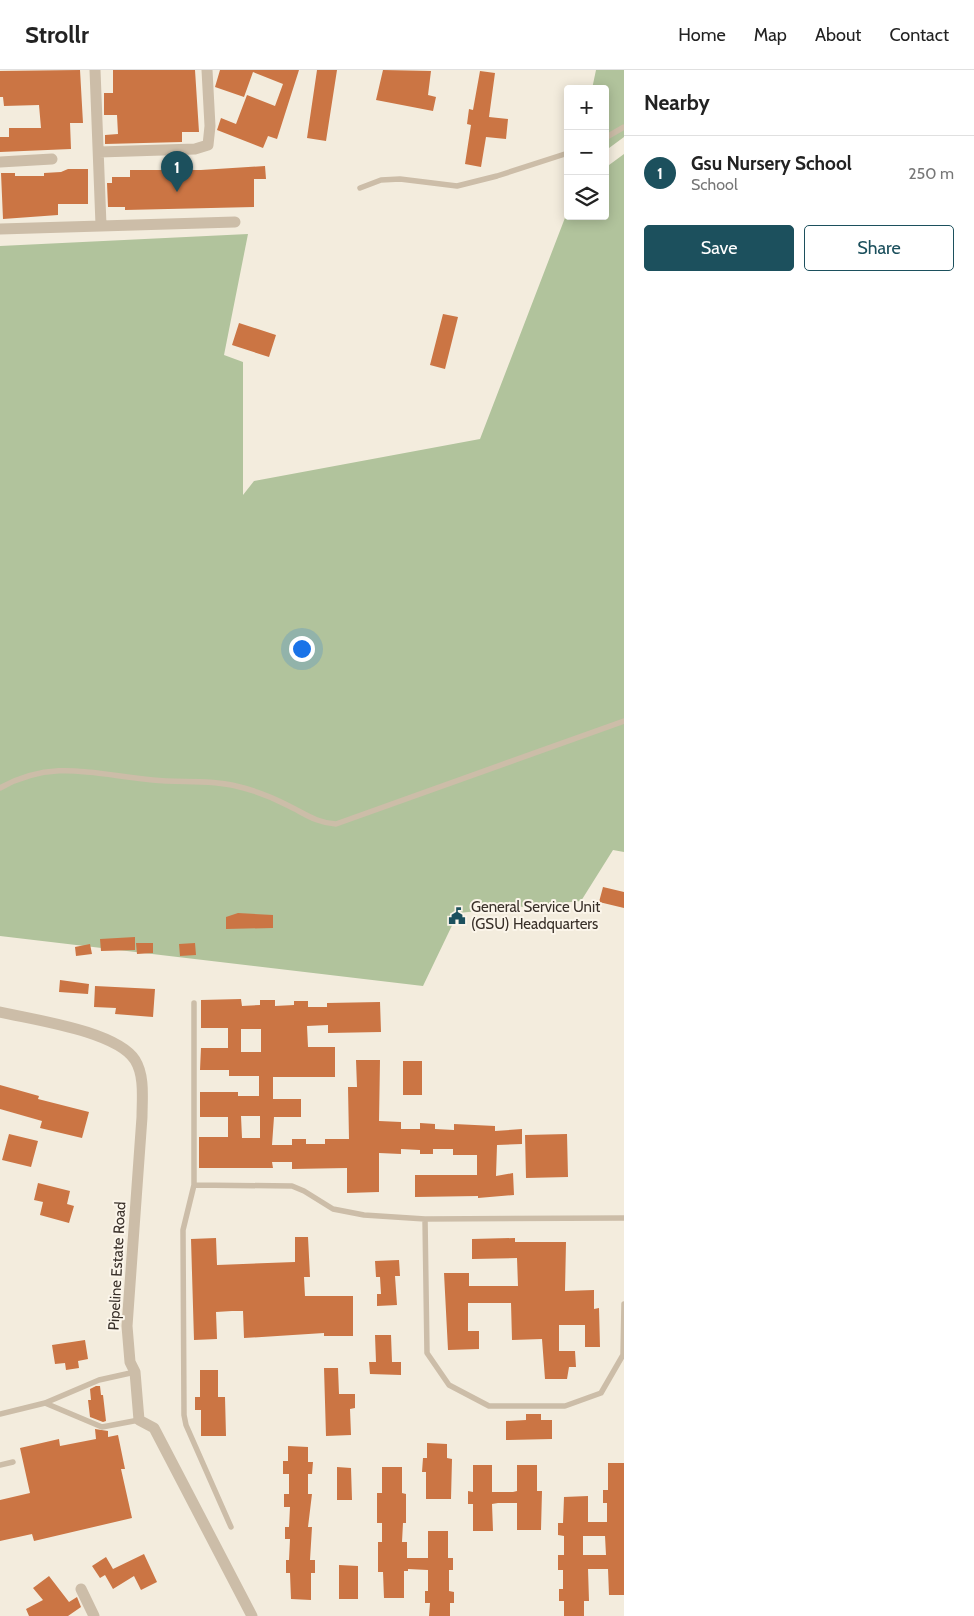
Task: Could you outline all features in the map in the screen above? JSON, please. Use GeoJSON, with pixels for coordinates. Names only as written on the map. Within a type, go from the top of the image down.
{"type":"FeatureCollection","features":[{"type":"Feature","properties":{"kind":"street"},"geometry":{"type":"LineString","coordinates":[[95,70],[101,225]]}},
{"type":"Feature","properties":{"kind":"street"},"geometry":{"type":"LineString","coordinates":[[99,152],[195,149],[208,145],[210,126],[207,70]]}},
{"type":"Feature","properties":{"kind":"street"},"geometry":{"type":"LineString","coordinates":[[0,162],[52,159]]}},
{"type":"Feature","properties":{"kind":"street"},"geometry":{"type":"LineString","coordinates":[[0,229],[235,222]]}},
{"type":"Feature","properties":{"kind":"street","name":"Pipeline Estate Road"},"geometry":{"type":"LineString","coordinates":[[0,1012],[86,1032],[108,1040],[124,1049],[136,1061],[143,1089],[127,1326],[130,1362],[135,1372],[139,1420]]}},
{"type":"Feature","properties":{"kind":"street"},"geometry":{"type":"LineString","coordinates":[[139,1420],[154,1428],[252,1616]]}},
{"type":"Feature","properties":{"kind":"street"},"geometry":{"type":"LineString","coordinates":[[81,1589],[94,1616]]}},
{"type":"Feature","properties":{"kind":"lane"},"geometry":{"type":"LineString","coordinates":[[609,136],[624,127]]}},
{"type":"Feature","properties":{"kind":"lane"},"geometry":{"type":"LineString","coordinates":[[360,188],[381,180],[400,179],[456,186],[497,176],[564,154]]}},
{"type":"Feature","properties":{"kind":"lane"},"geometry":{"type":"LineString","coordinates":[[0,788],[32,773],[58,770],[96,772],[159,780],[215,782],[237,786],[285,804],[323,823],[336,824],[624,721]]}},
{"type":"Feature","properties":{"kind":"lane"},"geometry":{"type":"LineString","coordinates":[[194,1003],[194,1185],[183,1230],[184,1415],[186,1425],[231,1527]]}},
{"type":"Feature","properties":{"kind":"lane"},"geometry":{"type":"LineString","coordinates":[[194,1185],[292,1186],[304,1191],[333,1209],[347,1213],[426,1219],[624,1218]]}},
{"type":"Feature","properties":{"kind":"lane"},"geometry":{"type":"LineString","coordinates":[[426,1219],[426,1353],[449,1385],[489,1406],[565,1406],[601,1393],[623,1355],[624,1304]]}},
{"type":"Feature","properties":{"kind":"lane"},"geometry":{"type":"LineString","coordinates":[[0,1414],[45,1403],[99,1380],[135,1372]]}},
{"type":"Feature","properties":{"kind":"lane"},"geometry":{"type":"LineString","coordinates":[[45,1403],[102,1427],[139,1420]]}},
{"type":"Feature","properties":{"kind":"lane"},"geometry":{"type":"LineString","coordinates":[[0,1465],[13,1462]]}},
{"type":"Feature","properties":{"kind":"green space"},"geometry":{"type":"Polygon","coordinates":[[[596,70],[624,70],[624,137],[609,148],[609,85],[593,85],[596,70]]]}},
{"type":"Feature","properties":{"kind":"green space"},"geometry":{"type":"Polygon","coordinates":[[[624,154],[624,852],[613,850],[581,901],[458,913],[423,986],[0,936],[0,246],[248,234],[224,355],[243,362],[243,495],[254,481],[480,439],[564,220],[609,220],[609,165],[624,154]]]}},
{"type":"Feature","properties":{"kind":"building"},"geometry":{"type":"Polygon","coordinates":[[[80,70],[83,123],[70,123],[71,149],[0,152],[0,137],[9,137],[9,128],[41,128],[39,105],[4,106],[3,97],[0,97],[0,71],[80,70]]]}},
{"type":"Feature","properties":{"kind":"building"},"geometry":{"type":"Polygon","coordinates":[[[113,70],[195,70],[199,132],[182,132],[182,142],[105,144],[105,135],[118,134],[117,115],[104,115],[104,93],[113,93],[113,70]]]}},
{"type":"Feature","properties":{"kind":"building"},"geometry":{"type":"Polygon","coordinates":[[[220,70],[299,70],[277,139],[268,136],[263,148],[217,130],[221,118],[236,124],[247,95],[275,106],[283,84],[253,72],[244,97],[215,87],[220,70]]]}},
{"type":"Feature","properties":{"kind":"building"},"geometry":{"type":"Polygon","coordinates":[[[317,70],[337,70],[326,141],[307,138],[317,70]]]}},
{"type":"Feature","properties":{"kind":"building"},"geometry":{"type":"Polygon","coordinates":[[[383,70],[431,71],[428,95],[436,97],[433,111],[376,100],[383,70]]]}},
{"type":"Feature","properties":{"kind":"building"},"geometry":{"type":"Polygon","coordinates":[[[480,71],[495,73],[489,117],[508,119],[506,139],[486,137],[481,167],[465,164],[471,125],[467,124],[469,109],[473,110],[480,71]]]}},
{"type":"Feature","properties":{"kind":"building"},"geometry":{"type":"Polygon","coordinates":[[[265,166],[266,179],[254,179],[254,207],[125,210],[125,207],[108,207],[107,183],[112,183],[112,177],[130,177],[130,170],[201,170],[265,166]]]}},
{"type":"Feature","properties":{"kind":"building"},"geometry":{"type":"Polygon","coordinates":[[[68,169],[88,169],[88,204],[58,204],[58,215],[3,219],[1,173],[15,173],[15,176],[44,176],[44,173],[61,172],[68,169]]]}},
{"type":"Feature","properties":{"kind":"building"},"geometry":{"type":"Polygon","coordinates":[[[443,314],[458,317],[445,369],[430,365],[443,314]]]}},
{"type":"Feature","properties":{"kind":"building"},"geometry":{"type":"Polygon","coordinates":[[[239,323],[276,335],[269,357],[232,345],[239,323]]]}},
{"type":"Feature","properties":{"kind":"building"},"geometry":{"type":"Polygon","coordinates":[[[603,887],[624,892],[624,908],[599,902],[603,887]]]}},
{"type":"Feature","properties":{"kind":"building"},"geometry":{"type":"Polygon","coordinates":[[[238,913],[273,915],[273,928],[226,929],[226,917],[238,913]]]}},
{"type":"Feature","properties":{"kind":"building"},"geometry":{"type":"Polygon","coordinates":[[[135,937],[135,950],[101,951],[100,939],[135,937]]]}},
{"type":"Feature","properties":{"kind":"building"},"geometry":{"type":"Polygon","coordinates":[[[136,943],[153,943],[153,953],[137,954],[136,943]]]}},
{"type":"Feature","properties":{"kind":"building"},"geometry":{"type":"Polygon","coordinates":[[[195,943],[196,955],[180,956],[179,944],[195,943]]]}},
{"type":"Feature","properties":{"kind":"building"},"geometry":{"type":"Polygon","coordinates":[[[90,944],[92,954],[76,956],[75,947],[90,944]]]}},
{"type":"Feature","properties":{"kind":"building"},"geometry":{"type":"Polygon","coordinates":[[[60,980],[89,984],[88,994],[59,992],[60,980]]]}},
{"type":"Feature","properties":{"kind":"building"},"geometry":{"type":"Polygon","coordinates":[[[95,986],[155,989],[153,1017],[115,1014],[116,1008],[94,1007],[95,986]]]}},
{"type":"Feature","properties":{"kind":"building"},"geometry":{"type":"Polygon","coordinates":[[[241,999],[242,1006],[260,1005],[260,1000],[275,1000],[275,1006],[294,1005],[294,1001],[308,1001],[308,1007],[327,1007],[327,1003],[380,1002],[381,1032],[328,1033],[328,1025],[307,1026],[308,1047],[335,1047],[335,1077],[273,1077],[273,1099],[301,1099],[301,1117],[274,1117],[272,1145],[292,1145],[292,1139],[306,1139],[306,1144],[325,1144],[325,1139],[349,1139],[348,1087],[357,1087],[356,1060],[380,1060],[379,1121],[401,1122],[401,1129],[420,1129],[420,1123],[435,1124],[435,1129],[454,1130],[454,1124],[495,1126],[495,1131],[522,1129],[522,1144],[497,1145],[496,1176],[513,1173],[514,1195],[478,1198],[478,1196],[415,1197],[415,1175],[477,1175],[477,1155],[453,1155],[453,1149],[433,1149],[433,1154],[420,1154],[420,1150],[401,1149],[401,1154],[379,1153],[379,1192],[347,1193],[347,1168],[292,1169],[292,1162],[272,1162],[273,1168],[199,1168],[199,1137],[228,1137],[228,1117],[200,1117],[200,1092],[238,1092],[238,1096],[259,1096],[259,1076],[229,1076],[229,1070],[200,1070],[201,1048],[228,1048],[228,1028],[201,1028],[201,1000],[241,999]],[[241,1029],[241,1052],[261,1052],[261,1029],[241,1029]],[[241,1116],[242,1138],[260,1138],[260,1116],[241,1116]]]}},
{"type":"Feature","properties":{"kind":"building"},"geometry":{"type":"Polygon","coordinates":[[[403,1061],[422,1061],[422,1095],[403,1095],[403,1061]]]}},
{"type":"Feature","properties":{"kind":"building"},"geometry":{"type":"Polygon","coordinates":[[[0,1085],[39,1096],[38,1099],[89,1112],[82,1138],[40,1128],[42,1121],[0,1109],[0,1085]]]}},
{"type":"Feature","properties":{"kind":"building"},"geometry":{"type":"Polygon","coordinates":[[[9,1134],[38,1141],[31,1167],[2,1160],[9,1134]]]}},
{"type":"Feature","properties":{"kind":"building"},"geometry":{"type":"Polygon","coordinates":[[[567,1134],[568,1177],[526,1178],[525,1135],[567,1134]]]}},
{"type":"Feature","properties":{"kind":"building"},"geometry":{"type":"Polygon","coordinates":[[[38,1183],[70,1191],[67,1204],[74,1206],[69,1223],[40,1215],[43,1202],[34,1200],[38,1183]]]}},
{"type":"Feature","properties":{"kind":"building"},"geometry":{"type":"Polygon","coordinates":[[[295,1237],[308,1237],[310,1277],[304,1277],[305,1296],[353,1296],[353,1336],[324,1336],[324,1333],[244,1338],[243,1311],[232,1311],[216,1312],[217,1339],[194,1340],[191,1239],[216,1238],[217,1265],[295,1262],[295,1237]]]}},
{"type":"Feature","properties":{"kind":"building"},"geometry":{"type":"Polygon","coordinates":[[[515,1238],[515,1242],[566,1242],[565,1291],[594,1290],[594,1309],[599,1308],[600,1347],[585,1347],[585,1325],[559,1325],[559,1351],[575,1351],[576,1367],[569,1367],[567,1379],[545,1379],[542,1339],[512,1340],[511,1303],[468,1303],[468,1331],[479,1331],[479,1349],[448,1350],[444,1273],[469,1273],[469,1286],[518,1286],[517,1258],[472,1259],[472,1239],[515,1238]]]}},
{"type":"Feature","properties":{"kind":"building"},"geometry":{"type":"Polygon","coordinates":[[[399,1260],[400,1276],[395,1276],[397,1305],[377,1306],[377,1294],[381,1294],[380,1277],[376,1277],[375,1261],[399,1260]]]}},
{"type":"Feature","properties":{"kind":"building"},"geometry":{"type":"Polygon","coordinates":[[[375,1335],[391,1335],[392,1362],[401,1362],[401,1375],[370,1374],[369,1362],[376,1362],[375,1335]]]}},
{"type":"Feature","properties":{"kind":"building"},"geometry":{"type":"Polygon","coordinates":[[[85,1340],[88,1359],[78,1361],[79,1368],[66,1370],[65,1363],[55,1364],[52,1345],[85,1340]]]}},
{"type":"Feature","properties":{"kind":"building"},"geometry":{"type":"Polygon","coordinates":[[[324,1368],[338,1368],[339,1394],[355,1394],[355,1408],[350,1409],[351,1435],[326,1436],[324,1368]]]}},
{"type":"Feature","properties":{"kind":"building"},"geometry":{"type":"Polygon","coordinates":[[[200,1370],[218,1370],[218,1397],[225,1397],[226,1436],[201,1436],[201,1410],[195,1410],[195,1397],[200,1397],[200,1370]]]}},
{"type":"Feature","properties":{"kind":"building"},"geometry":{"type":"Polygon","coordinates":[[[100,1386],[101,1395],[103,1395],[106,1421],[103,1422],[90,1417],[88,1400],[91,1400],[90,1389],[100,1386]]]}},
{"type":"Feature","properties":{"kind":"building"},"geometry":{"type":"Polygon","coordinates":[[[526,1414],[541,1414],[541,1420],[552,1420],[552,1439],[506,1440],[506,1421],[526,1420],[526,1414]]]}},
{"type":"Feature","properties":{"kind":"building"},"geometry":{"type":"Polygon","coordinates":[[[95,1429],[108,1431],[108,1437],[118,1435],[125,1469],[121,1469],[132,1518],[34,1541],[32,1534],[0,1541],[0,1500],[30,1493],[20,1448],[59,1439],[60,1446],[96,1439],[95,1429]]]}},
{"type":"Feature","properties":{"kind":"building"},"geometry":{"type":"Polygon","coordinates":[[[427,1443],[447,1444],[447,1458],[452,1459],[451,1499],[426,1499],[426,1472],[422,1472],[423,1458],[427,1458],[427,1443]]]}},
{"type":"Feature","properties":{"kind":"building"},"geometry":{"type":"Polygon","coordinates":[[[288,1446],[308,1447],[308,1462],[313,1462],[312,1474],[308,1474],[308,1494],[312,1494],[308,1527],[312,1527],[310,1560],[315,1560],[315,1573],[311,1573],[311,1600],[291,1599],[290,1573],[286,1573],[286,1560],[289,1560],[290,1539],[285,1539],[285,1527],[289,1527],[290,1507],[284,1507],[284,1494],[289,1494],[289,1474],[283,1474],[283,1461],[288,1461],[288,1446]]]}},
{"type":"Feature","properties":{"kind":"building"},"geometry":{"type":"Polygon","coordinates":[[[608,1463],[624,1463],[624,1595],[609,1595],[608,1569],[588,1569],[589,1601],[584,1601],[584,1616],[564,1616],[564,1601],[559,1601],[559,1589],[563,1589],[563,1570],[558,1570],[558,1555],[564,1555],[564,1536],[558,1535],[558,1523],[563,1523],[564,1497],[588,1496],[588,1522],[607,1522],[607,1503],[603,1503],[603,1490],[608,1490],[608,1463]],[[583,1536],[583,1555],[606,1555],[605,1536],[583,1536]]]}},
{"type":"Feature","properties":{"kind":"building"},"geometry":{"type":"Polygon","coordinates":[[[473,1465],[492,1465],[492,1492],[513,1492],[517,1491],[517,1465],[537,1465],[537,1491],[542,1491],[541,1530],[517,1530],[517,1503],[498,1503],[492,1504],[493,1531],[473,1531],[473,1504],[468,1504],[468,1491],[473,1492],[473,1465]]]}},
{"type":"Feature","properties":{"kind":"building"},"geometry":{"type":"Polygon","coordinates":[[[337,1467],[351,1468],[352,1500],[337,1500],[337,1467]]]}},
{"type":"Feature","properties":{"kind":"building"},"geometry":{"type":"Polygon","coordinates":[[[382,1467],[402,1467],[402,1493],[406,1494],[406,1523],[403,1523],[402,1542],[407,1542],[407,1558],[428,1558],[428,1531],[448,1531],[448,1558],[453,1558],[453,1570],[449,1570],[449,1591],[454,1592],[454,1603],[450,1603],[450,1616],[429,1616],[430,1603],[425,1603],[425,1591],[428,1591],[428,1570],[408,1569],[408,1571],[404,1571],[404,1598],[384,1598],[383,1572],[378,1572],[378,1542],[382,1542],[382,1523],[377,1523],[377,1493],[382,1493],[382,1467]]]}},
{"type":"Feature","properties":{"kind":"building"},"geometry":{"type":"Polygon","coordinates":[[[144,1554],[157,1582],[141,1590],[134,1576],[113,1589],[105,1575],[100,1578],[92,1566],[106,1557],[113,1569],[144,1554]]]}},
{"type":"Feature","properties":{"kind":"building"},"geometry":{"type":"Polygon","coordinates":[[[339,1565],[358,1566],[358,1599],[339,1599],[339,1565]]]}},
{"type":"Feature","properties":{"kind":"building"},"geometry":{"type":"Polygon","coordinates":[[[49,1576],[69,1602],[77,1597],[81,1607],[68,1616],[29,1616],[26,1609],[43,1600],[33,1588],[49,1576]]]}},
{"type":"Feature","properties":{"kind":"place","name":"Gsu Nursery School"},"geometry":{"type":"Point","coordinates":[177,192]}},
{"type":"Feature","properties":{"kind":"place","name":"General Service Unit (GSU) Headquarters"},"geometry":{"type":"Point","coordinates":[457,916]}}]}
